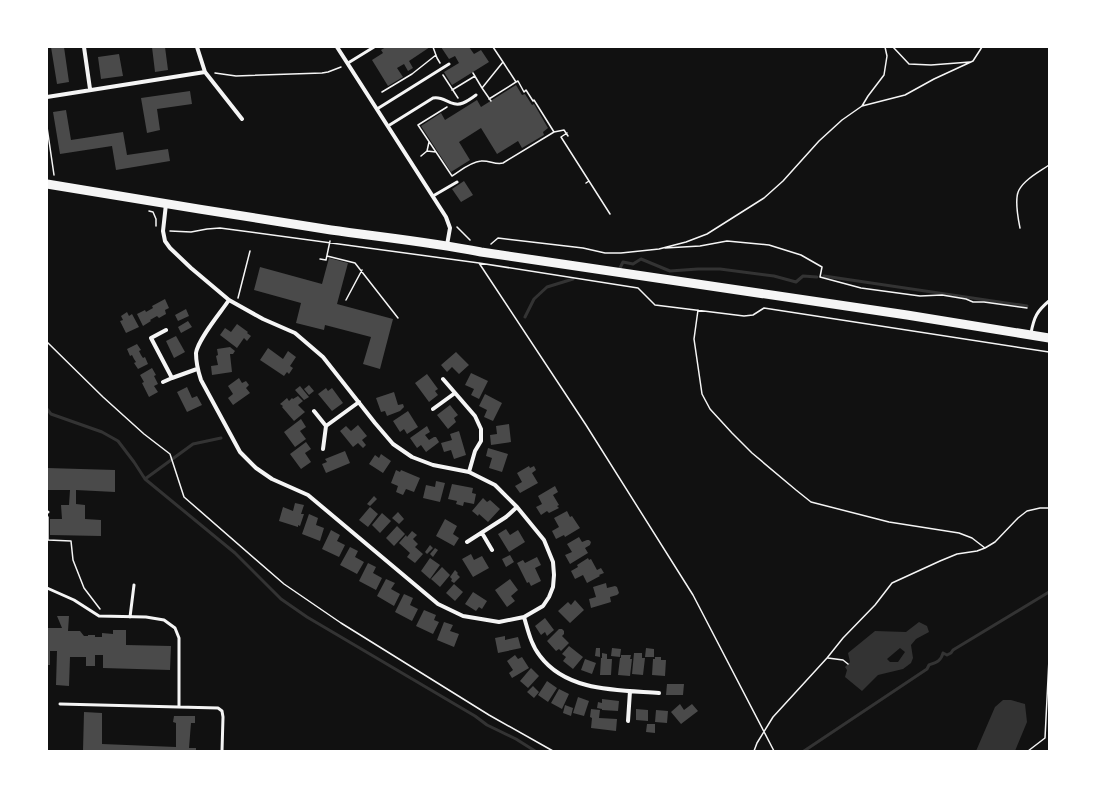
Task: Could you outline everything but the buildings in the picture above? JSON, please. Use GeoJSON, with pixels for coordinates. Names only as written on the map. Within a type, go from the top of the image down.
{"type":"FeatureCollection","features":[{"type":"Feature","properties":{"kind":"main road"},"geometry":{"type":"LineString","coordinates":[[51,185],[333,230],[448,245],[481,252],[907,315],[1049,338]]}},
{"type":"Feature","properties":{"kind":"street"},"geometry":{"type":"LineString","coordinates":[[84,47],[90,89]]}},
{"type":"Feature","properties":{"kind":"street"},"geometry":{"type":"LineString","coordinates":[[197,47],[205,72],[242,119]]}},
{"type":"Feature","properties":{"kind":"street"},"geometry":{"type":"LineString","coordinates":[[337,47],[434,196],[446,217],[450,228],[448,245]]}},
{"type":"Feature","properties":{"kind":"street"},"geometry":{"type":"LineString","coordinates":[[47,96],[205,72]]}},
{"type":"Feature","properties":{"kind":"street"},"geometry":{"type":"LineString","coordinates":[[166,204],[163,231],[165,241],[170,248],[190,268],[229,300],[263,319],[295,333],[322,357],[393,444],[412,457],[433,466],[469,472],[495,485],[517,507],[544,540],[553,562],[553,587],[543,606],[524,617],[499,622],[462,616],[438,604],[308,495],[272,479],[256,468],[240,452],[201,380],[197,369],[196,351],[204,334],[229,300]]}},
{"type":"Feature","properties":{"kind":"street"},"geometry":{"type":"LineString","coordinates":[[166,330],[151,338],[172,378]]}},
{"type":"Feature","properties":{"kind":"street"},"geometry":{"type":"LineString","coordinates":[[163,382],[197,369]]}},
{"type":"Feature","properties":{"kind":"street"},"geometry":{"type":"LineString","coordinates":[[443,379],[475,416],[481,429],[480,441],[475,451],[469,472]]}},
{"type":"Feature","properties":{"kind":"street"},"geometry":{"type":"LineString","coordinates":[[433,409],[455,394]]}},
{"type":"Feature","properties":{"kind":"street"},"geometry":{"type":"LineString","coordinates":[[322,449],[326,426],[359,402]]}},
{"type":"Feature","properties":{"kind":"street"},"geometry":{"type":"LineString","coordinates":[[314,411],[326,426]]}},
{"type":"Feature","properties":{"kind":"street"},"geometry":{"type":"LineString","coordinates":[[467,542],[506,517],[517,507]]}},
{"type":"Feature","properties":{"kind":"street"},"geometry":{"type":"LineString","coordinates":[[482,533],[492,550]]}},
{"type":"Feature","properties":{"kind":"street"},"geometry":{"type":"LineString","coordinates":[[524,617],[530,638],[539,656],[555,671],[574,682],[596,687],[659,693]]}},
{"type":"Feature","properties":{"kind":"street"},"geometry":{"type":"LineString","coordinates":[[628,720],[630,691]]}},
{"type":"Feature","properties":{"kind":"lane"},"geometry":{"type":"LineString","coordinates":[[348,63],[374,47]]}},
{"type":"Feature","properties":{"kind":"lane"},"geometry":{"type":"LineString","coordinates":[[377,109],[450,64]]}},
{"type":"Feature","properties":{"kind":"lane"},"geometry":{"type":"LineString","coordinates":[[388,126],[434,98],[441,98],[452,104],[457,104],[463,103],[476,95]]}},
{"type":"Feature","properties":{"kind":"lane"},"geometry":{"type":"LineString","coordinates":[[434,196],[457,182]]}},
{"type":"Feature","properties":{"kind":"lane"},"geometry":{"type":"LineString","coordinates":[[1030,335],[1032,323],[1036,314],[1049,301]]}},
{"type":"Feature","properties":{"kind":"lane"},"geometry":{"type":"LineString","coordinates":[[130,617],[134,585]]}},
{"type":"Feature","properties":{"kind":"lane"},"geometry":{"type":"LineString","coordinates":[[47,588],[74,600],[100,616],[146,617],[164,620],[175,628],[179,638],[179,707]]}},
{"type":"Feature","properties":{"kind":"lane"},"geometry":{"type":"LineString","coordinates":[[60,704],[218,708],[222,711],[222,751]]}},
{"type":"Feature","properties":{"kind":"path"},"geometry":{"type":"LineString","coordinates":[[433,47],[441,69],[459,100],[418,126],[452,176],[478,161],[487,161],[496,164],[505,162],[554,132],[564,130],[568,136]]}},
{"type":"Feature","properties":{"kind":"path"},"geometry":{"type":"LineString","coordinates":[[494,47],[502,62],[516,82],[518,81],[524,92],[526,90],[533,101],[534,100],[554,132]]}},
{"type":"Feature","properties":{"kind":"path"},"geometry":{"type":"LineString","coordinates":[[862,106],[884,75],[887,56],[885,47]]}},
{"type":"Feature","properties":{"kind":"path"},"geometry":{"type":"LineString","coordinates":[[893,47],[909,64],[931,65],[973,61]]}},
{"type":"Feature","properties":{"kind":"path"},"geometry":{"type":"LineString","coordinates":[[659,249],[686,242],[707,234],[764,198],[783,181],[819,141],[842,120],[862,106],[905,95],[934,79],[973,61],[982,47]]}},
{"type":"Feature","properties":{"kind":"path"},"geometry":{"type":"LineString","coordinates":[[382,92],[412,74],[436,56]]}},
{"type":"Feature","properties":{"kind":"path"},"geometry":{"type":"LineString","coordinates":[[482,88],[502,62]]}},
{"type":"Feature","properties":{"kind":"path"},"geometry":{"type":"LineString","coordinates":[[205,72],[236,76],[322,72],[337,69],[348,63]]}},
{"type":"Feature","properties":{"kind":"path"},"geometry":{"type":"LineString","coordinates":[[472,73],[490,100],[516,82]]}},
{"type":"Feature","properties":{"kind":"path"},"geometry":{"type":"LineString","coordinates":[[452,90],[475,76]]}},
{"type":"Feature","properties":{"kind":"path"},"geometry":{"type":"LineString","coordinates":[[47,127],[51,185]]}},
{"type":"Feature","properties":{"kind":"path"},"geometry":{"type":"LineString","coordinates":[[567,133],[561,137],[610,214]]}},
{"type":"Feature","properties":{"kind":"path"},"geometry":{"type":"LineString","coordinates":[[427,152],[429,142]]}},
{"type":"Feature","properties":{"kind":"path"},"geometry":{"type":"LineString","coordinates":[[421,156],[427,152],[436,152]]}},
{"type":"Feature","properties":{"kind":"path"},"geometry":{"type":"LineString","coordinates":[[1020,228],[1016,206],[1019,190],[1030,178],[1049,165]]}},
{"type":"Feature","properties":{"kind":"path"},"geometry":{"type":"LineString","coordinates":[[147,210],[153,212],[156,218],[156,230],[190,232],[220,228],[330,242],[479,263],[638,288],[655,304],[744,316],[753,315],[764,308],[1049,352]]}},
{"type":"Feature","properties":{"kind":"path"},"geometry":{"type":"LineString","coordinates":[[446,217],[481,252],[498,238],[583,248],[606,253],[700,246],[727,241],[769,245],[800,255],[822,267],[820,277],[861,288],[920,296],[942,295],[966,299],[973,302],[984,302],[1027,308]]}},
{"type":"Feature","properties":{"kind":"path"},"geometry":{"type":"LineString","coordinates":[[320,259],[326,260],[333,230]]}},
{"type":"Feature","properties":{"kind":"path"},"geometry":{"type":"LineString","coordinates":[[237,305],[250,251]]}},
{"type":"Feature","properties":{"kind":"path"},"geometry":{"type":"LineString","coordinates":[[327,256],[355,263],[362,270],[398,318]]}},
{"type":"Feature","properties":{"kind":"path"},"geometry":{"type":"LineString","coordinates":[[479,263],[586,425],[694,595],[774,751]]}},
{"type":"Feature","properties":{"kind":"path"},"geometry":{"type":"LineString","coordinates":[[346,300],[362,270]]}},
{"type":"Feature","properties":{"kind":"path"},"geometry":{"type":"LineString","coordinates":[[698,310],[694,339],[702,394],[710,410],[752,453],[796,490],[811,502],[889,522],[959,533],[972,538],[985,548]]}},
{"type":"Feature","properties":{"kind":"path"},"geometry":{"type":"LineString","coordinates":[[47,342],[103,397],[144,434],[170,454],[184,496],[284,584],[341,623],[489,715],[553,751]]}},
{"type":"Feature","properties":{"kind":"path"},"geometry":{"type":"LineString","coordinates":[[754,751],[772,717],[827,658],[892,583],[898,579],[957,554],[977,551],[985,548],[995,542],[1018,518],[1027,511],[1040,508],[1049,508]]}},
{"type":"Feature","properties":{"kind":"path"},"geometry":{"type":"LineString","coordinates":[[48,512],[48,540],[71,541],[73,560],[84,588],[106,616]]}},
{"type":"Feature","properties":{"kind":"path"},"geometry":{"type":"LineString","coordinates":[[827,658],[843,660],[848,664]]}},
{"type":"Feature","properties":{"kind":"path"},"geometry":{"type":"LineString","coordinates":[[1028,751],[1045,738],[1049,659]]}},
{"type":"Feature","properties":{"kind":"shaded area"},"geometry":{"type":"Polygon","coordinates":[[[919,622],[927,626],[929,632],[916,639],[911,645],[913,658],[911,663],[903,669],[878,675],[862,691],[845,677],[847,670],[845,667],[850,662],[848,653],[875,631],[906,632],[919,622]],[[900,648],[887,659],[890,662],[898,662],[905,652],[900,648]]]}},
{"type":"Feature","properties":{"kind":"shaded area"},"geometry":{"type":"Polygon","coordinates":[[[1003,700],[1011,700],[1025,704],[1027,722],[1015,751],[976,751],[995,707],[1003,700]]]}},
{"type":"Feature","properties":{"kind":"waterway"},"geometry":{"type":"LineString","coordinates":[[620,268],[623,262],[633,264],[641,259],[670,271],[720,269],[774,276],[796,282],[803,276],[817,277]]}},
{"type":"Feature","properties":{"kind":"waterway"},"geometry":{"type":"LineString","coordinates":[[824,276],[1027,306]]}},
{"type":"Feature","properties":{"kind":"waterway"},"geometry":{"type":"LineString","coordinates":[[525,317],[534,299],[547,287],[573,279]]}},
{"type":"Feature","properties":{"kind":"waterway"},"geometry":{"type":"LineString","coordinates":[[47,409],[51,414],[102,432],[118,441],[145,479],[235,553],[281,599],[307,617],[475,716],[487,725],[516,739],[535,751]]}},
{"type":"Feature","properties":{"kind":"waterway"},"geometry":{"type":"LineString","coordinates":[[145,479],[193,444],[221,438]]}},
{"type":"Feature","properties":{"kind":"waterway"},"geometry":{"type":"LineString","coordinates":[[804,751],[927,669],[929,665],[940,660],[943,653],[947,655],[951,653],[953,650],[1049,592]]}}]}
